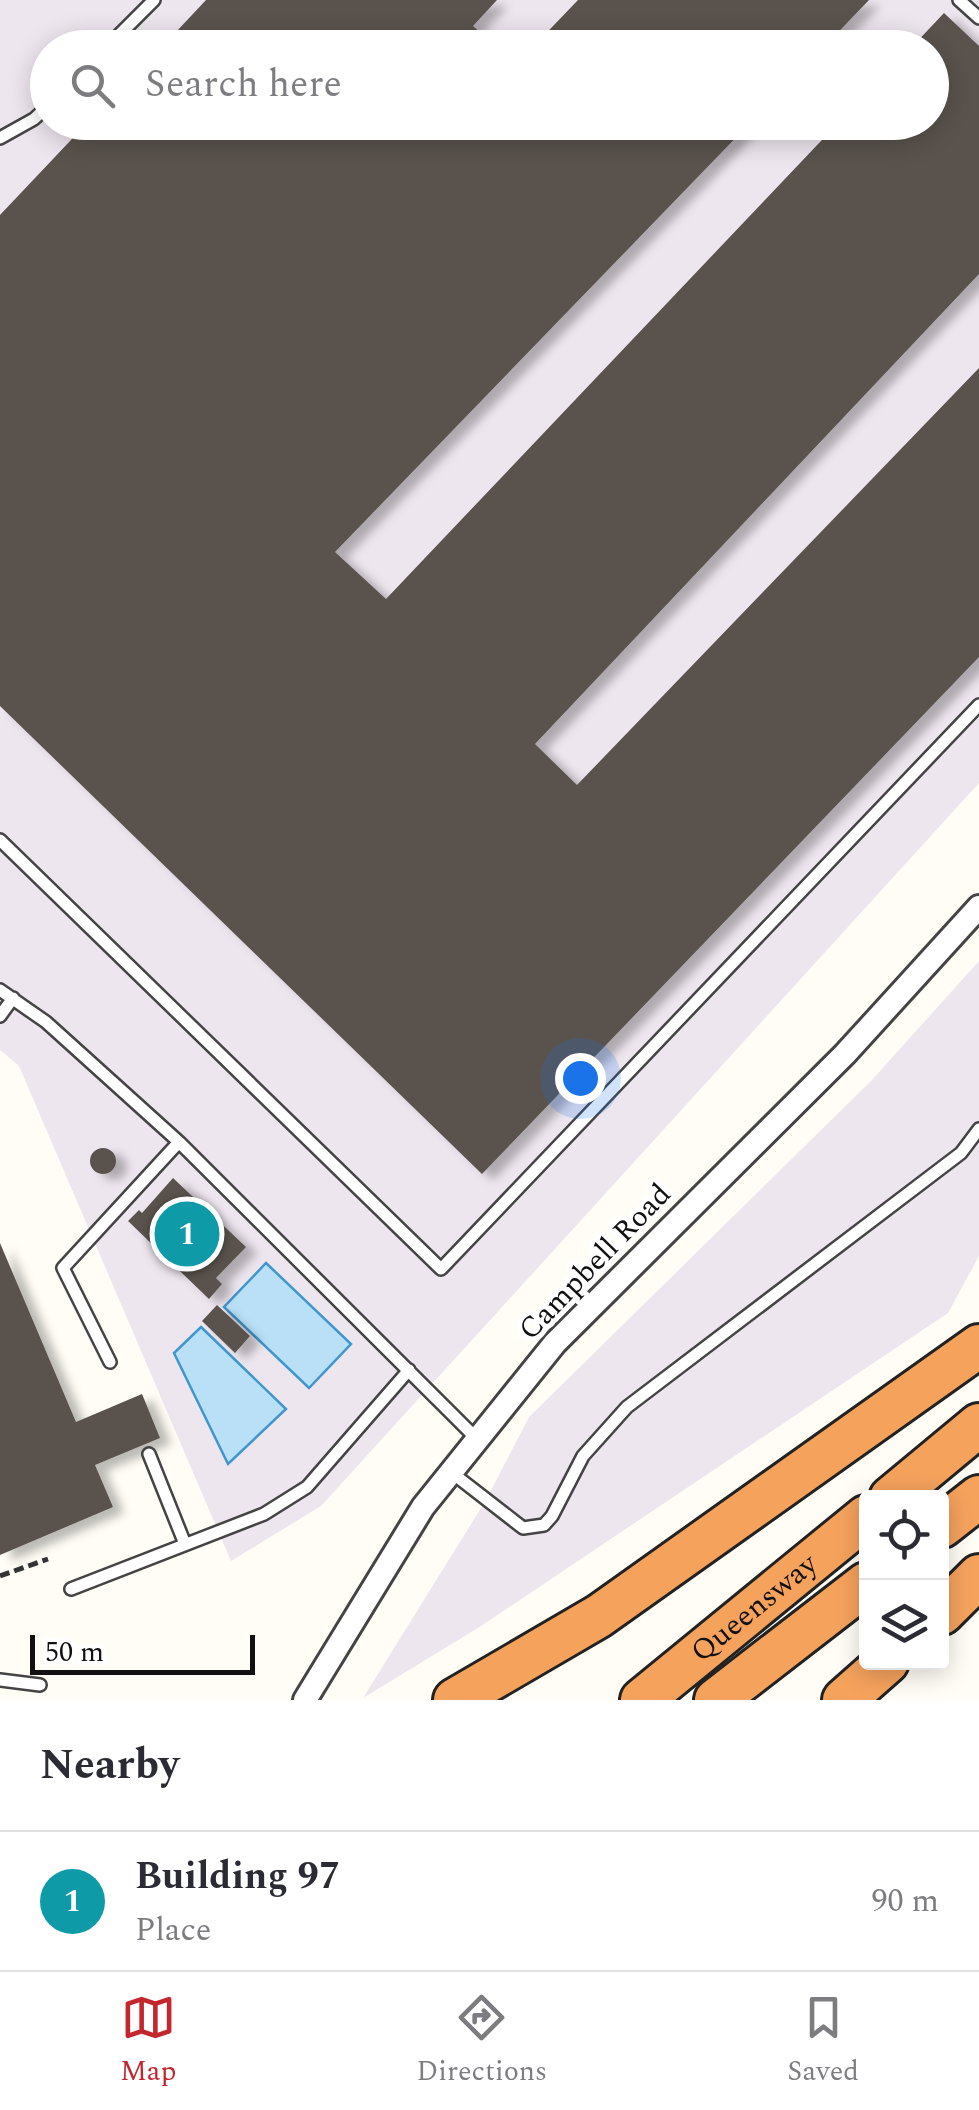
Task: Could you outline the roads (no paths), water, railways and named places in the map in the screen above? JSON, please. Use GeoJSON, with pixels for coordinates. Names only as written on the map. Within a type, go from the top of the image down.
{"type":"FeatureCollection","features":[{"type":"Feature","properties":{"kind":"highway"},"geometry":{"type":"LineString","coordinates":[[455,1700],[599,1616],[979,1346]]}},
{"type":"Feature","properties":{"kind":"highway"},"geometry":{"type":"LineString","coordinates":[[900,1490],[979,1426]]}},
{"type":"Feature","properties":{"kind":"highway"},"geometry":{"type":"LineString","coordinates":[[949,1521],[979,1497]]}},
{"type":"Feature","properties":{"kind":"highway","name":"Queensway"},"geometry":{"type":"LineString","coordinates":[[642,1700],[859,1523]]}},
{"type":"Feature","properties":{"kind":"highway"},"geometry":{"type":"LineString","coordinates":[[949,1606],[979,1576]]}},
{"type":"Feature","properties":{"kind":"highway","name":"Queensway"},"geometry":{"type":"LineString","coordinates":[[716,1700],[859,1589]]}},
{"type":"Feature","properties":{"kind":"highway"},"geometry":{"type":"LineString","coordinates":[[844,1700],[877,1670]]}},
{"type":"Feature","properties":{"kind":"street","name":"Campbell Road"},"geometry":{"type":"LineString","coordinates":[[305,1700],[424,1507],[555,1343],[845,1054],[979,907]]}},
{"type":"Feature","properties":{"kind":"lane"},"geometry":{"type":"LineString","coordinates":[[124,30],[154,0]]}},
{"type":"Feature","properties":{"kind":"lane"},"geometry":{"type":"LineString","coordinates":[[960,0],[979,18]]}},
{"type":"Feature","properties":{"kind":"lane"},"geometry":{"type":"LineString","coordinates":[[0,138],[30,121]]}},
{"type":"Feature","properties":{"kind":"lane"},"geometry":{"type":"LineString","coordinates":[[0,840],[441,1270],[979,704]]}},
{"type":"Feature","properties":{"kind":"lane"},"geometry":{"type":"LineString","coordinates":[[0,990],[46,1022],[178,1142],[476,1438]]}},
{"type":"Feature","properties":{"kind":"lane"},"geometry":{"type":"LineString","coordinates":[[0,1016],[13,998]]}},
{"type":"Feature","properties":{"kind":"lane"},"geometry":{"type":"LineString","coordinates":[[450,1472],[523,1528],[544,1525],[582,1456],[627,1406],[960,1153],[979,1129]]}},
{"type":"Feature","properties":{"kind":"lane"},"geometry":{"type":"LineString","coordinates":[[110,1362],[63,1268],[178,1142]]}},
{"type":"Feature","properties":{"kind":"lane"},"geometry":{"type":"LineString","coordinates":[[72,1589],[264,1514],[307,1487],[409,1370]]}},
{"type":"Feature","properties":{"kind":"lane"},"geometry":{"type":"LineString","coordinates":[[149,1454],[185,1544]]}},
{"type":"Feature","properties":{"kind":"lane"},"geometry":{"type":"LineString","coordinates":[[0,1680],[40,1685]]}},
{"type":"Feature","properties":{"kind":"water"},"geometry":{"type":"Polygon","coordinates":[[[266,1263],[351,1344],[309,1388],[224,1307],[266,1263]]]}},
{"type":"Feature","properties":{"kind":"water"},"geometry":{"type":"Polygon","coordinates":[[[201,1327],[286,1409],[228,1464],[174,1353],[201,1327]]]}},
{"type":"Feature","properties":{"kind":"place","name":"Building 97"},"geometry":{"type":"Point","coordinates":[187,1234]}}]}
